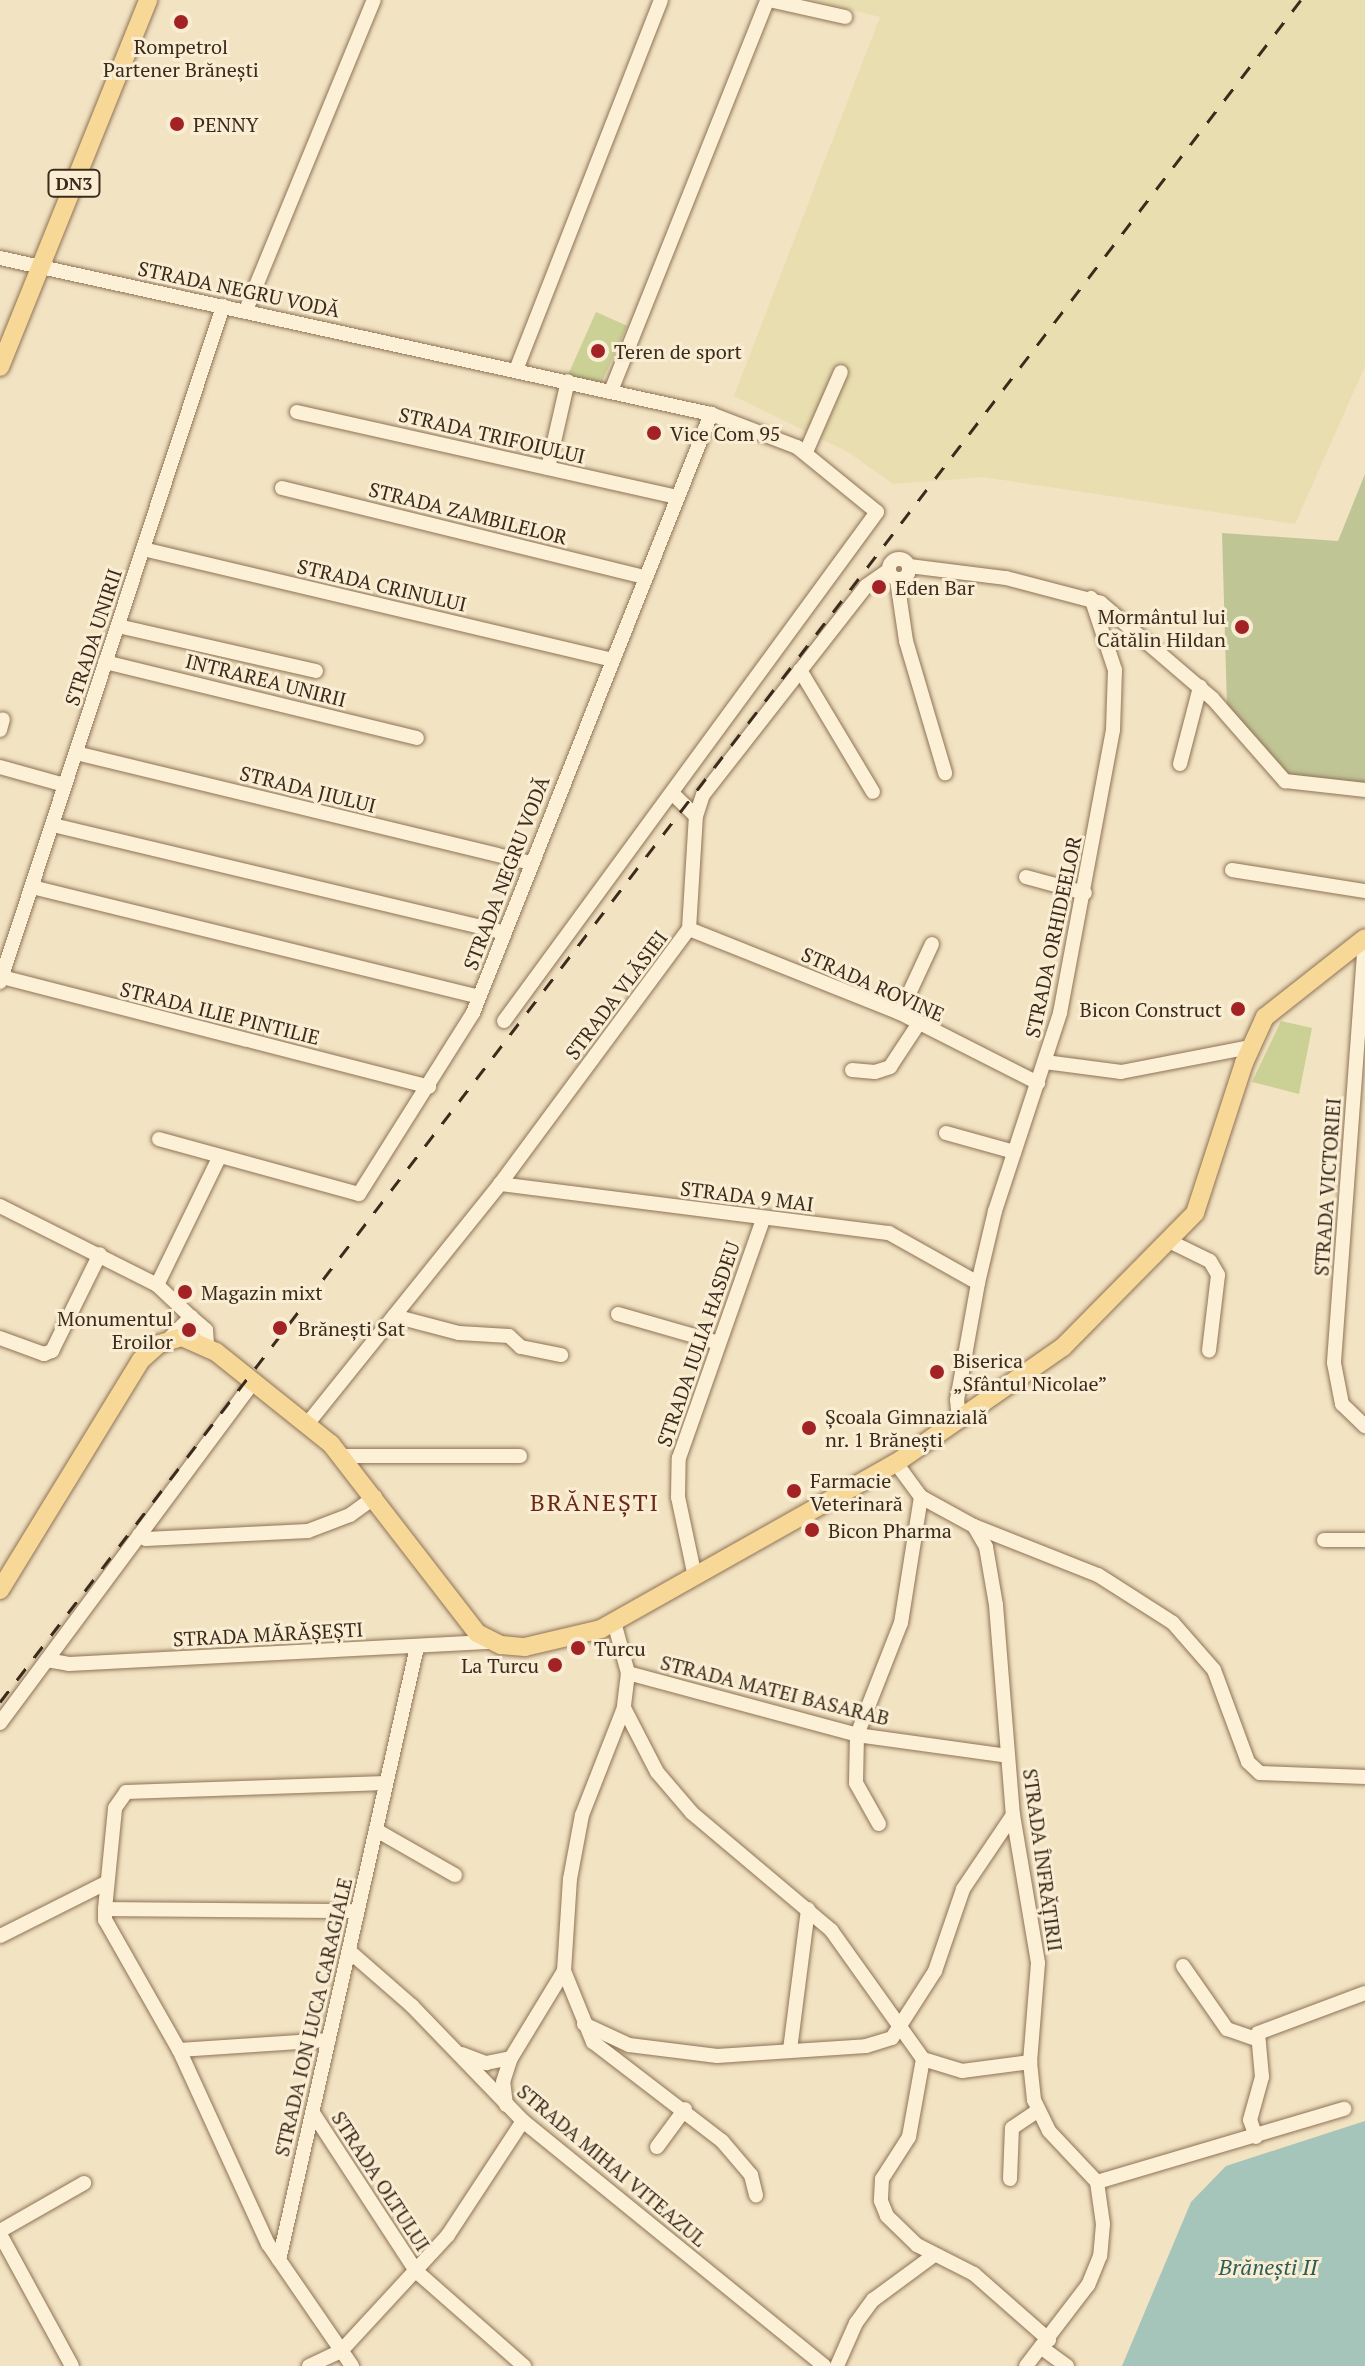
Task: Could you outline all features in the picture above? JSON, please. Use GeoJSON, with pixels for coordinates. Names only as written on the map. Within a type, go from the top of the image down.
{"type":"FeatureCollection","features":[{"type":"Feature","properties":{"kind":"main road","name":"DN3"},"geometry":{"type":"LineString","coordinates":[[0,367],[148,0]]}},
{"type":"Feature","properties":{"kind":"main road"},"geometry":{"type":"LineString","coordinates":[[0,1590],[137,1367],[170,1338],[188,1338],[207,1346],[254,1381],[344,1456],[460,1616],[491,1642],[536,1646],[614,1622],[896,1463],[1063,1347],[1171,1242],[1203,1200],[1250,1047],[1265,1017],[1283,998],[1365,939]]}},
{"type":"Feature","properties":{"kind":"street"},"geometry":{"type":"LineString","coordinates":[[246,310],[374,0]]}},
{"type":"Feature","properties":{"kind":"street"},"geometry":{"type":"LineString","coordinates":[[516,370],[661,0]]}},
{"type":"Feature","properties":{"kind":"street"},"geometry":{"type":"LineString","coordinates":[[611,391],[768,0],[845,17]]}},
{"type":"Feature","properties":{"kind":"street","name":"STRADA NEGRU VODĂ"},"geometry":{"type":"LineString","coordinates":[[0,258],[711,414],[806,452],[877,512],[672,793]]}},
{"type":"Feature","properties":{"kind":"street","name":"STRADA UNIRII"},"geometry":{"type":"LineString","coordinates":[[1,979],[223,306]]}},
{"type":"Feature","properties":{"kind":"street"},"geometry":{"type":"LineString","coordinates":[[806,452],[841,372]]}},
{"type":"Feature","properties":{"kind":"street"},"geometry":{"type":"LineString","coordinates":[[548,468],[568,381]]}},
{"type":"Feature","properties":{"kind":"street","name":"STRADA TRIFOIULUI"},"geometry":{"type":"LineString","coordinates":[[297,412],[678,497]]}},
{"type":"Feature","properties":{"kind":"street","name":"STRADA NEGRU VODĂ"},"geometry":{"type":"LineString","coordinates":[[159,1139],[219,1158],[359,1194],[429,1087],[479,997],[711,414]]}},
{"type":"Feature","properties":{"kind":"street","name":"STRADA ZAMBILELOR"},"geometry":{"type":"LineString","coordinates":[[282,488],[645,577]]}},
{"type":"Feature","properties":{"kind":"street","name":"STRADA CRINULUI"},"geometry":{"type":"LineString","coordinates":[[143,549],[611,660]]}},
{"type":"Feature","properties":{"kind":"street","name":"STRADA VLĂSIEI"},"geometry":{"type":"LineString","coordinates":[[308,1423],[500,1184],[689,929],[696,816],[703,795],[866,586],[893,575],[907,576],[909,566],[1006,578],[1091,598]]}},
{"type":"Feature","properties":{"kind":"street"},"geometry":{"type":"LineString","coordinates":[[893,575],[906,641],[945,773]]}},
{"type":"Feature","properties":{"kind":"street"},"geometry":{"type":"LineString","coordinates":[[1091,598],[1122,617],[1154,654],[1200,687],[1285,781],[1365,790]]}},
{"type":"Feature","properties":{"kind":"street","name":"STRADA ORHIDEELOR"},"geometry":{"type":"LineString","coordinates":[[959,1421],[957,1400],[978,1283],[1014,1152],[1045,1062],[1085,893],[1116,694],[1111,645],[1091,598]]}},
{"type":"Feature","properties":{"kind":"street"},"geometry":{"type":"LineString","coordinates":[[118,626],[316,671]]}},
{"type":"Feature","properties":{"kind":"street","name":"INTRAREA UNIRII"},"geometry":{"type":"LineString","coordinates":[[105,662],[417,738]]}},
{"type":"Feature","properties":{"kind":"street"},"geometry":{"type":"LineString","coordinates":[[800,670],[873,792]]}},
{"type":"Feature","properties":{"kind":"street"},"geometry":{"type":"LineString","coordinates":[[1180,764],[1200,687]]}},
{"type":"Feature","properties":{"kind":"street","name":"STRADA JIULUI"},"geometry":{"type":"LineString","coordinates":[[76,753],[530,863]]}},
{"type":"Feature","properties":{"kind":"street"},"geometry":{"type":"LineString","coordinates":[[0,767],[65,785]]}},
{"type":"Feature","properties":{"kind":"street"},"geometry":{"type":"LineString","coordinates":[[504,1021],[672,793],[696,816]]}},
{"type":"Feature","properties":{"kind":"street"},"geometry":{"type":"LineString","coordinates":[[53,825],[503,932]]}},
{"type":"Feature","properties":{"kind":"street"},"geometry":{"type":"LineString","coordinates":[[1232,870],[1365,891]]}},
{"type":"Feature","properties":{"kind":"street"},"geometry":{"type":"LineString","coordinates":[[1026,877],[1085,893]]}},
{"type":"Feature","properties":{"kind":"street"},"geometry":{"type":"LineString","coordinates":[[32,887],[479,997]]}},
{"type":"Feature","properties":{"kind":"street","name":"STRADA ROVINE"},"geometry":{"type":"LineString","coordinates":[[689,929],[900,1013],[1038,1083]]}},
{"type":"Feature","properties":{"kind":"street","name":"STRADA VICTORIEI"},"geometry":{"type":"LineString","coordinates":[[1365,939],[1360,1073],[1334,1363],[1342,1404],[1365,1426]]}},
{"type":"Feature","properties":{"kind":"street"},"geometry":{"type":"LineString","coordinates":[[900,1013],[932,944]]}},
{"type":"Feature","properties":{"kind":"street","name":"STRADA ILIE PINTILIE"},"geometry":{"type":"LineString","coordinates":[[1,979],[429,1087]]}},
{"type":"Feature","properties":{"kind":"street"},"geometry":{"type":"LineString","coordinates":[[852,1070],[875,1072],[890,1067],[919,1023]]}},
{"type":"Feature","properties":{"kind":"street"},"geometry":{"type":"LineString","coordinates":[[1045,1062],[1121,1072],[1250,1047]]}},
{"type":"Feature","properties":{"kind":"street"},"geometry":{"type":"LineString","coordinates":[[946,1133],[1014,1152]]}},
{"type":"Feature","properties":{"kind":"street"},"geometry":{"type":"LineString","coordinates":[[157,1285],[219,1158]]}},
{"type":"Feature","properties":{"kind":"street","name":"STRADA 9 MAI"},"geometry":{"type":"LineString","coordinates":[[500,1184],[900,1236],[978,1283]]}},
{"type":"Feature","properties":{"kind":"street"},"geometry":{"type":"LineString","coordinates":[[0,1206],[157,1285],[206,1330],[207,1346]]}},
{"type":"Feature","properties":{"kind":"street","name":"STRADA IULIA HASDEU"},"geometry":{"type":"LineString","coordinates":[[695,1577],[677,1473],[763,1219]]}},
{"type":"Feature","properties":{"kind":"street"},"geometry":{"type":"LineString","coordinates":[[1171,1242],[1210,1261],[1218,1275],[1209,1350]]}},
{"type":"Feature","properties":{"kind":"street"},"geometry":{"type":"LineString","coordinates":[[0,1338],[44,1354],[52,1351],[100,1254]]}},
{"type":"Feature","properties":{"kind":"street"},"geometry":{"type":"LineString","coordinates":[[618,1314],[719,1343]]}},
{"type":"Feature","properties":{"kind":"street"},"geometry":{"type":"LineString","coordinates":[[394,1316],[459,1333],[509,1336],[521,1347],[561,1355]]}},
{"type":"Feature","properties":{"kind":"street"},"geometry":{"type":"LineString","coordinates":[[170,1338],[191,1317]]}},
{"type":"Feature","properties":{"kind":"street"},"geometry":{"type":"LineString","coordinates":[[0,1723],[254,1381]]}},
{"type":"Feature","properties":{"kind":"street"},"geometry":{"type":"LineString","coordinates":[[344,1456],[520,1456]]}},
{"type":"Feature","properties":{"kind":"street"},"geometry":{"type":"LineString","coordinates":[[896,1463],[921,1497],[974,1526],[1121,1588],[1173,1623],[1214,1670],[1248,1762],[1260,1773],[1277,1778],[1365,1777]]}},
{"type":"Feature","properties":{"kind":"street"},"geometry":{"type":"LineString","coordinates":[[139,1535],[146,1539],[308,1531],[350,1515],[375,1497]]}},
{"type":"Feature","properties":{"kind":"street"},"geometry":{"type":"LineString","coordinates":[[879,1824],[856,1783],[857,1735],[901,1623],[921,1497]]}},
{"type":"Feature","properties":{"kind":"street","name":"STRADA ÎNFRĂȚIRII"},"geometry":{"type":"LineString","coordinates":[[974,1526],[986,1547],[996,1605],[1013,1815],[1038,1963],[1030,2062],[1037,2111]]}},
{"type":"Feature","properties":{"kind":"street"},"geometry":{"type":"LineString","coordinates":[[1324,1540],[1365,1540]]}},
{"type":"Feature","properties":{"kind":"street"},"geometry":{"type":"LineString","coordinates":[[506,2105],[503,2082],[511,2058],[564,1971],[579,1826],[624,1708],[628,1673],[614,1622]]}},
{"type":"Feature","properties":{"kind":"street","name":"STRADA MĂRĂȘEȘTI"},"geometry":{"type":"LineString","coordinates":[[47,1660],[69,1664],[491,1642]]}},
{"type":"Feature","properties":{"kind":"street","name":"STRADA ION LUCA CARAGIALE"},"geometry":{"type":"LineString","coordinates":[[279,2260],[417,1647]]}},
{"type":"Feature","properties":{"kind":"street","name":"STRADA MATEI BASARAB"},"geometry":{"type":"LineString","coordinates":[[628,1673],[857,1735],[1008,1756]]}},
{"type":"Feature","properties":{"kind":"street"},"geometry":{"type":"LineString","coordinates":[[624,1708],[657,1772],[679,1799],[808,1909],[848,1951],[923,2059],[962,2071],[1030,2062]]}},
{"type":"Feature","properties":{"kind":"street"},"geometry":{"type":"LineString","coordinates":[[352,2366],[254,2218],[179,2050],[105,1920],[106,1883],[115,1808],[126,1792],[386,1783]]}},
{"type":"Feature","properties":{"kind":"street"},"geometry":{"type":"LineString","coordinates":[[584,2024],[629,2045],[686,2054],[866,2046],[892,2038],[901,2029],[935,1971],[963,1889],[1013,1815]]}},
{"type":"Feature","properties":{"kind":"street"},"geometry":{"type":"LineString","coordinates":[[376,1830],[455,1875]]}},
{"type":"Feature","properties":{"kind":"street"},"geometry":{"type":"LineString","coordinates":[[0,1936],[106,1883]]}},
{"type":"Feature","properties":{"kind":"street"},"geometry":{"type":"LineString","coordinates":[[105,1909],[357,1911]]}},
{"type":"Feature","properties":{"kind":"street"},"geometry":{"type":"LineString","coordinates":[[790,2050],[808,1909]]}},
{"type":"Feature","properties":{"kind":"street","name":"STRADA MIHAI VITEAZUL"},"geometry":{"type":"LineString","coordinates":[[349,1951],[456,2050],[523,2121],[824,2366]]}},
{"type":"Feature","properties":{"kind":"street"},"geometry":{"type":"LineString","coordinates":[[1183,1966],[1227,2029],[1256,2039]]}},
{"type":"Feature","properties":{"kind":"street"},"geometry":{"type":"LineString","coordinates":[[564,1971],[584,2024],[602,2053],[685,2109],[737,2156],[756,2195]]}},
{"type":"Feature","properties":{"kind":"street"},"geometry":{"type":"LineString","coordinates":[[1256,2137],[1251,2111],[1262,2077],[1256,2039],[1264,2028],[1365,1993]]}},
{"type":"Feature","properties":{"kind":"street"},"geometry":{"type":"LineString","coordinates":[[179,2050],[329,2040]]}},
{"type":"Feature","properties":{"kind":"street"},"geometry":{"type":"LineString","coordinates":[[456,2050],[486,2063],[511,2058]]}},
{"type":"Feature","properties":{"kind":"street"},"geometry":{"type":"LineString","coordinates":[[923,2059],[909,2137],[879,2190],[892,2223],[933,2256],[974,2274],[1067,2366]]}},
{"type":"Feature","properties":{"kind":"street"},"geometry":{"type":"LineString","coordinates":[[657,2147],[685,2109]]}},
{"type":"Feature","properties":{"kind":"street"},"geometry":{"type":"LineString","coordinates":[[1097,2182],[1344,2109]]}},
{"type":"Feature","properties":{"kind":"street"},"geometry":{"type":"LineString","coordinates":[[1010,2179],[1012,2128],[1037,2111],[1097,2182],[1103,2224],[1100,2256],[1088,2285],[1046,2344],[1026,2366]]}},
{"type":"Feature","properties":{"kind":"street","name":"STRADA OLTULUI"},"geometry":{"type":"LineString","coordinates":[[313,2113],[416,2271],[515,2363]]}},
{"type":"Feature","properties":{"kind":"street"},"geometry":{"type":"LineString","coordinates":[[309,2366],[341,2351],[416,2271],[470,2206],[523,2121]]}},
{"type":"Feature","properties":{"kind":"street"},"geometry":{"type":"LineString","coordinates":[[72,2366],[0,2232],[84,2183]]}},
{"type":"Feature","properties":{"kind":"street"},"geometry":{"type":"LineString","coordinates":[[837,2366],[873,2300],[933,2256]]}},
{"type":"Feature","properties":{"kind":"shaded area"},"geometry":{"type":"Polygon","coordinates":[[[812,0],[1365,0],[1365,366],[1295,524],[983,477],[893,484],[848,452],[734,396],[880,17],[812,0]]]}},
{"type":"Feature","properties":{"kind":"green space","name":"Teren de sport"},"geometry":{"type":"Polygon","coordinates":[[[596,312],[627,326],[599,390],[568,376],[596,312]]]}},
{"type":"Feature","properties":{"kind":"green space"},"geometry":{"type":"Polygon","coordinates":[[[1365,474],[1365,788],[1288,778],[1227,707],[1222,533],[1338,541],[1365,474]]]}},
{"type":"Feature","properties":{"kind":"green space"},"geometry":{"type":"Polygon","coordinates":[[[1281,1021],[1312,1028],[1299,1094],[1252,1082],[1281,1021]]]}},
{"type":"Feature","properties":{"kind":"water","name":"Brănești II"},"geometry":{"type":"Polygon","coordinates":[[[1365,2121],[1365,2366],[1122,2366],[1191,2202],[1226,2166],[1365,2121]]]}},
{"type":"Feature","properties":{"kind":"railway"},"geometry":{"type":"LineString","coordinates":[[0,1702],[1301,0]]}},
{"type":"Feature","properties":{"kind":"place","name":"Rompetrol Partener Brănești"},"geometry":{"type":"Point","coordinates":[181,22]}},
{"type":"Feature","properties":{"kind":"place","name":"PENNY"},"geometry":{"type":"Point","coordinates":[177,124]}},
{"type":"Feature","properties":{"kind":"place","name":"Teren de sport"},"geometry":{"type":"Point","coordinates":[598,351]}},
{"type":"Feature","properties":{"kind":"place","name":"Vice Com 95"},"geometry":{"type":"Point","coordinates":[654,433]}},
{"type":"Feature","properties":{"kind":"place","name":"Eden Bar"},"geometry":{"type":"Point","coordinates":[879,587]}},
{"type":"Feature","properties":{"kind":"place","name":"Mormântul lui Cătălin Hildan"},"geometry":{"type":"Point","coordinates":[1242,627]}},
{"type":"Feature","properties":{"kind":"place","name":"Bicon Construct"},"geometry":{"type":"Point","coordinates":[1238,1009]}},
{"type":"Feature","properties":{"kind":"place","name":"Magazin mixt"},"geometry":{"type":"Point","coordinates":[185,1292]}},
{"type":"Feature","properties":{"kind":"place","name":"Brănești Sat"},"geometry":{"type":"Point","coordinates":[280,1328]}},
{"type":"Feature","properties":{"kind":"place","name":"Monumentul Eroilor"},"geometry":{"type":"Point","coordinates":[189,1330]}},
{"type":"Feature","properties":{"kind":"place","name":"Biserica „Sfântul Nicolae”"},"geometry":{"type":"Point","coordinates":[937,1372]}},
{"type":"Feature","properties":{"kind":"place","name":"Școala Gimnazială nr. 1 Brănești"},"geometry":{"type":"Point","coordinates":[809,1428]}},
{"type":"Feature","properties":{"kind":"place","name":"Farmacie Veterinară"},"geometry":{"type":"Point","coordinates":[794,1491]}},
{"type":"Feature","properties":{"kind":"place","name":"Bicon Pharma"},"geometry":{"type":"Point","coordinates":[812,1530]}},
{"type":"Feature","properties":{"kind":"place","name":"Turcu"},"geometry":{"type":"Point","coordinates":[578,1648]}},
{"type":"Feature","properties":{"kind":"place","name":"La Turcu"},"geometry":{"type":"Point","coordinates":[555,1665]}},
{"type":"Feature","properties":{"kind":"district","name":"BRĂNEȘTI"},"geometry":{"type":"Point","coordinates":[595,1503]}}]}
